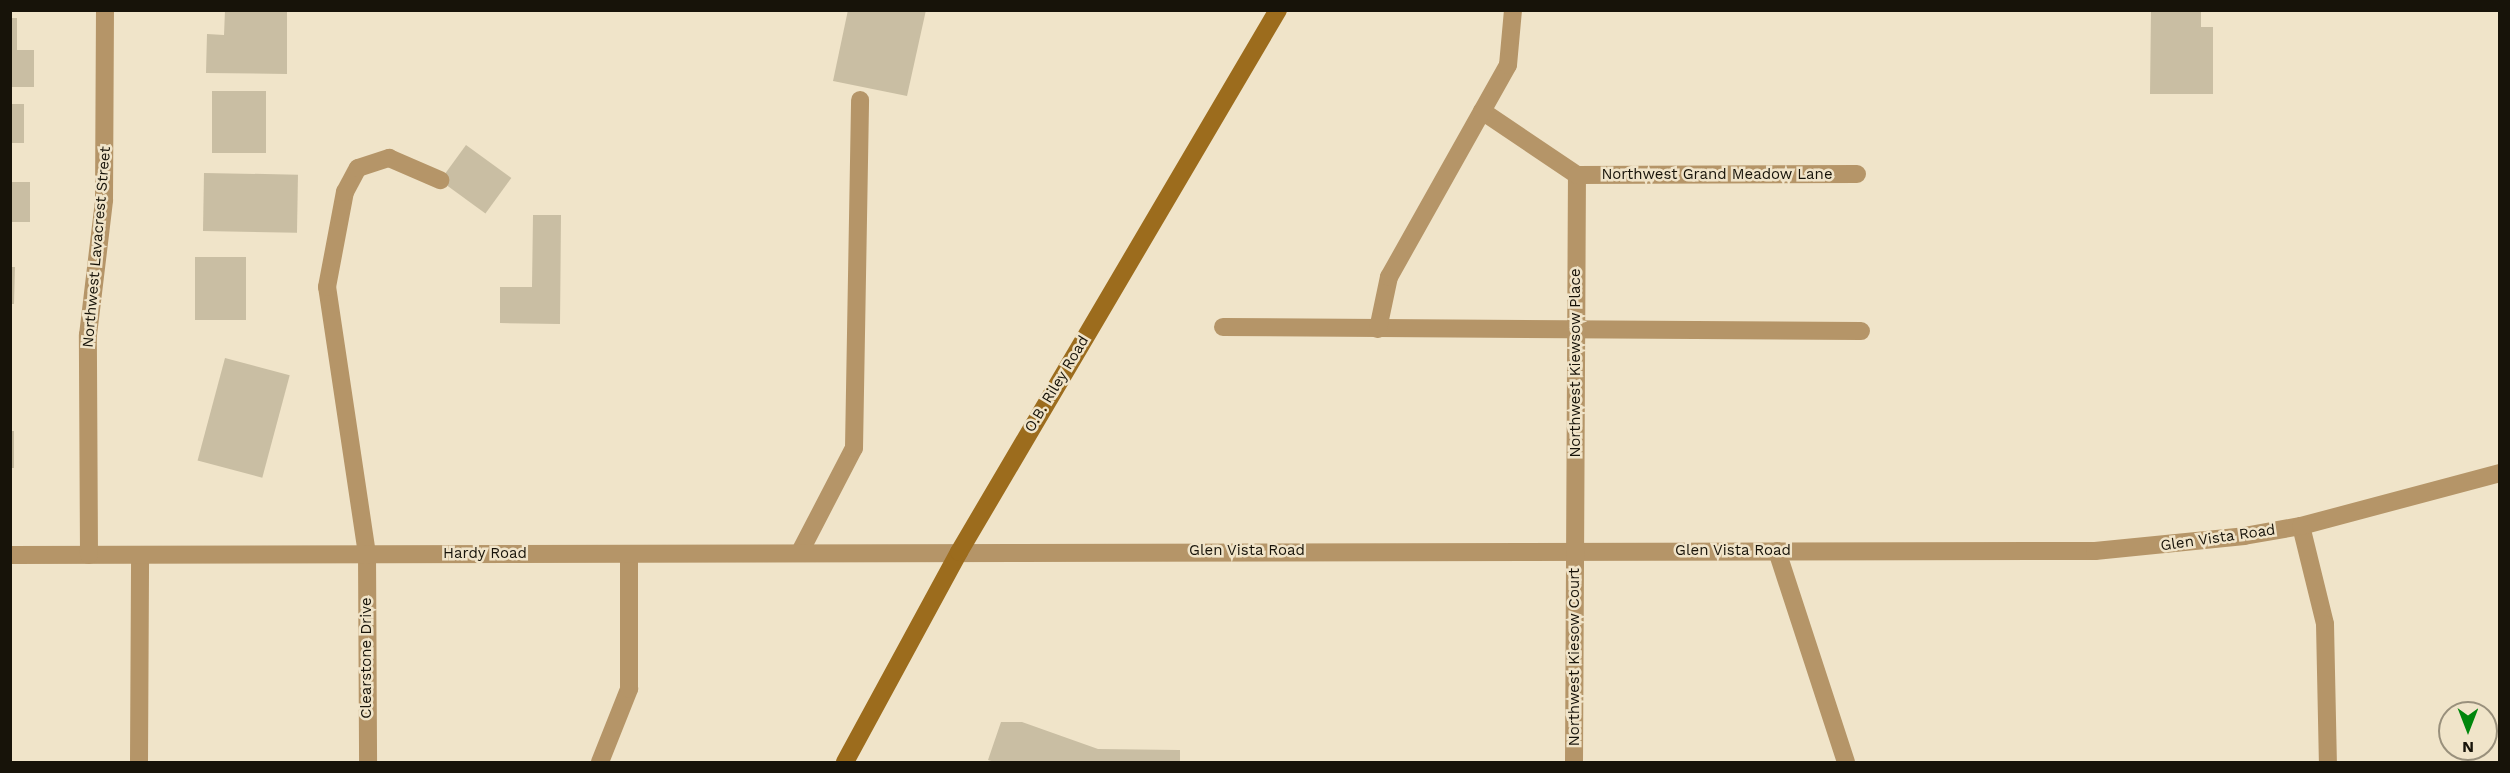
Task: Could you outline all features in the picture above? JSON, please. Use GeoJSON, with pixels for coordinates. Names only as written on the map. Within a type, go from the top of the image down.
{"type":"FeatureCollection","features":[{"type":"Feature","properties":{"kind":"street","name":"Northwest Lavacrest Street"},"geometry":{"type":"LineString","coordinates":[[89,555],[88,335],[104,200],[105,10]]}},
{"type":"Feature","properties":{"kind":"street","name":"O.B. Riley Road"},"geometry":{"type":"LineString","coordinates":[[845,762],[958,552],[1278,10]]}},
{"type":"Feature","properties":{"kind":"street"},"geometry":{"type":"LineString","coordinates":[[1378,328],[1389,277],[1512,57],[1513,10]]}},
{"type":"Feature","properties":{"kind":"street"},"geometry":{"type":"LineString","coordinates":[[800,552],[854,448],[860,100]]}},
{"type":"Feature","properties":{"kind":"street"},"geometry":{"type":"LineString","coordinates":[[1482,111],[1577,176]]}},
{"type":"Feature","properties":{"kind":"street","name":"Clearstone Drive"},"geometry":{"type":"LineString","coordinates":[[368,762],[367,554],[327,287],[341,213],[358,168],[389,158],[440,180]]}},
{"type":"Feature","properties":{"kind":"street","name":"Northwest Grand Meadow Lane"},"geometry":{"type":"LineString","coordinates":[[1577,176],[1857,174]]}},
{"type":"Feature","properties":{"kind":"street","name":"Northwest Kiewsow Place"},"geometry":{"type":"LineString","coordinates":[[1575,551],[1577,176]]}},
{"type":"Feature","properties":{"kind":"street"},"geometry":{"type":"LineString","coordinates":[[1223,327],[1861,332]]}},
{"type":"Feature","properties":{"kind":"street","name":"Glen Vista Road"},"geometry":{"type":"LineString","coordinates":[[958,552],[2095,551],[2244,536],[2301,526],[2499,473]]}},
{"type":"Feature","properties":{"kind":"street"},"geometry":{"type":"LineString","coordinates":[[2301,526],[2325,624],[2328,762]]}},
{"type":"Feature","properties":{"kind":"street","name":"Northwest Kiesow Court"},"geometry":{"type":"LineString","coordinates":[[1574,762],[1575,551]]}},
{"type":"Feature","properties":{"kind":"street"},"geometry":{"type":"LineString","coordinates":[[1777,551],[1846,762]]}},
{"type":"Feature","properties":{"kind":"street","name":"Hardy Road"},"geometry":{"type":"LineString","coordinates":[[10,555],[958,552]]}},
{"type":"Feature","properties":{"kind":"street"},"geometry":{"type":"LineString","coordinates":[[600,762],[629,689],[629,554]]}},
{"type":"Feature","properties":{"kind":"street"},"geometry":{"type":"LineString","coordinates":[[139,762],[140,555]]}},
{"type":"Feature","properties":{"kind":"building"},"geometry":{"type":"Polygon","coordinates":[[[225,10],[287,10],[287,74],[206,73],[207,34],[224,35],[225,10]]]}},
{"type":"Feature","properties":{"kind":"building"},"geometry":{"type":"Polygon","coordinates":[[[848,10],[926,10],[907,96],[833,81],[848,10]]]}},
{"type":"Feature","properties":{"kind":"building"},"geometry":{"type":"Polygon","coordinates":[[[2151,10],[2201,10],[2201,27],[2213,27],[2213,94],[2150,94],[2151,10]]]}},
{"type":"Feature","properties":{"kind":"building"},"geometry":{"type":"Polygon","coordinates":[[[10,18],[17,18],[17,50],[34,50],[34,87],[10,87],[10,18]]]}},
{"type":"Feature","properties":{"kind":"building"},"geometry":{"type":"Polygon","coordinates":[[[212,91],[266,91],[266,153],[212,153],[212,91]]]}},
{"type":"Feature","properties":{"kind":"building"},"geometry":{"type":"Polygon","coordinates":[[[10,104],[24,104],[24,143],[10,143],[10,104]]]}},
{"type":"Feature","properties":{"kind":"building"},"geometry":{"type":"Polygon","coordinates":[[[466,145],[511,178],[485,214],[440,181],[466,145]]]}},
{"type":"Feature","properties":{"kind":"building"},"geometry":{"type":"Polygon","coordinates":[[[204,173],[298,175],[297,233],[203,231],[204,173]]]}},
{"type":"Feature","properties":{"kind":"building"},"geometry":{"type":"Polygon","coordinates":[[[10,182],[30,182],[30,222],[10,222],[10,182]]]}},
{"type":"Feature","properties":{"kind":"building"},"geometry":{"type":"Polygon","coordinates":[[[533,215],[561,215],[560,324],[500,323],[500,287],[532,287],[533,215]]]}},
{"type":"Feature","properties":{"kind":"building"},"geometry":{"type":"Polygon","coordinates":[[[195,257],[246,257],[246,320],[195,320],[195,257]]]}},
{"type":"Feature","properties":{"kind":"building"},"geometry":{"type":"Polygon","coordinates":[[[10,267],[15,267],[14,304],[10,304],[10,267]]]}},
{"type":"Feature","properties":{"kind":"building"},"geometry":{"type":"Polygon","coordinates":[[[225,358],[290,375],[262,478],[198,460],[225,358]]]}},
{"type":"Feature","properties":{"kind":"building"},"geometry":{"type":"Polygon","coordinates":[[[10,431],[14,431],[14,468],[10,468],[10,431]]]}},
{"type":"Feature","properties":{"kind":"building"},"geometry":{"type":"Polygon","coordinates":[[[1001,722],[1022,722],[1098,749],[1180,750],[1180,762],[995,762],[988,760],[1001,722]]]}}]}
